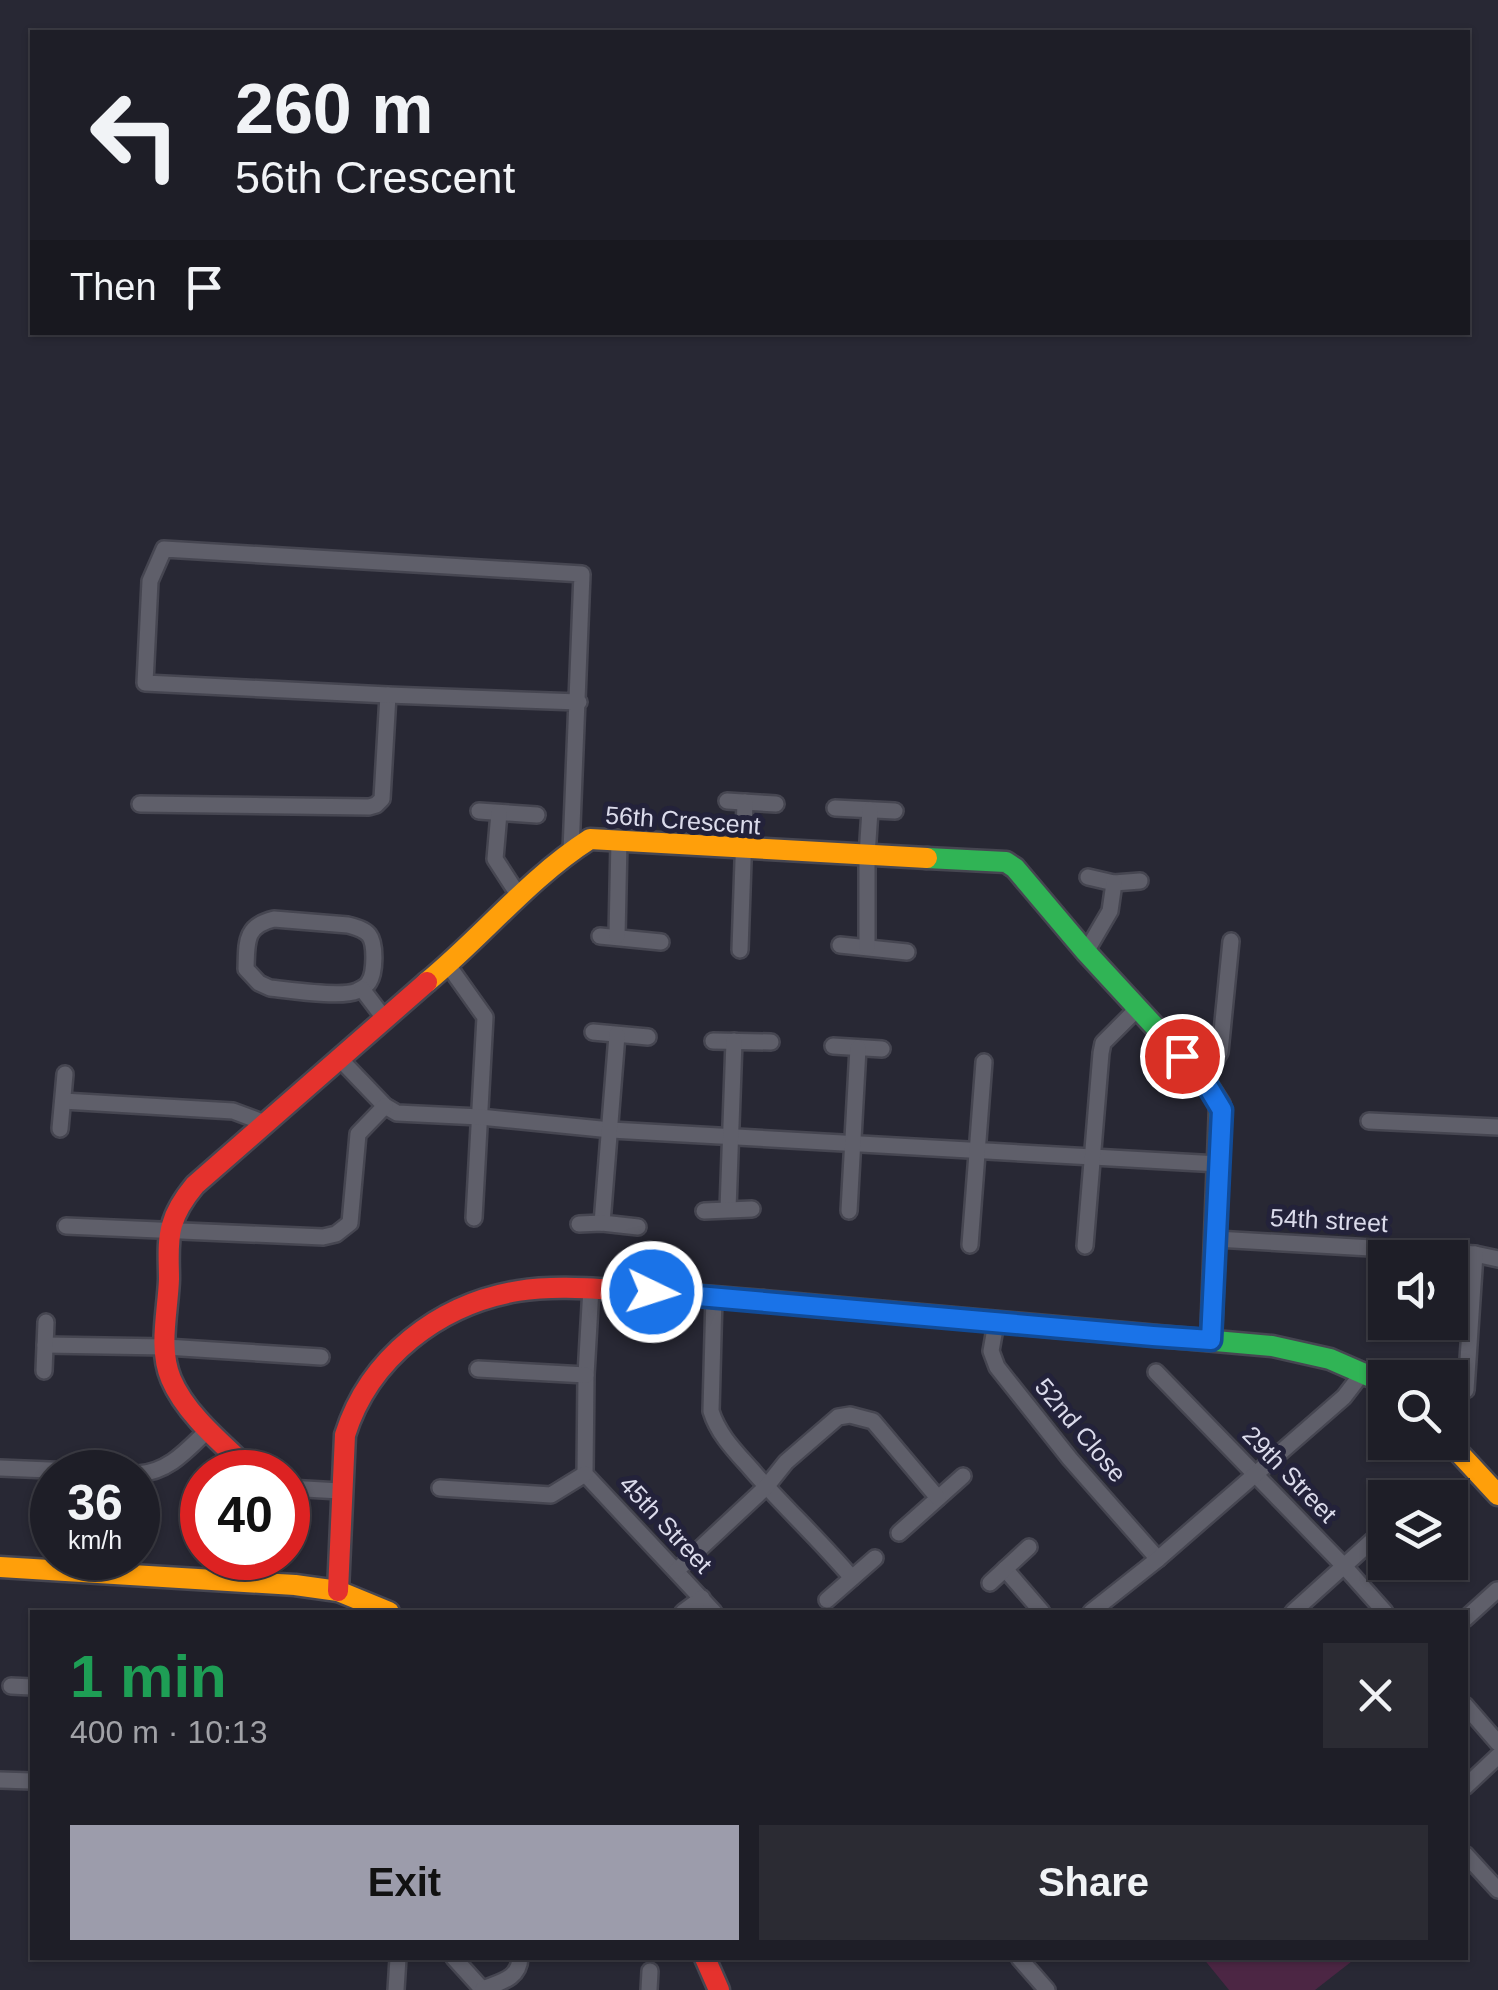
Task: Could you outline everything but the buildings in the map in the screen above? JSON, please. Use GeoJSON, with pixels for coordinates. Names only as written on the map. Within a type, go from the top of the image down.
{"type":"FeatureCollection","features":[{"type":"Feature","properties":{"kind":"street"},"geometry":{"type":"LineString","coordinates":[[571,851],[579,702],[582,574],[164,549],[150,581],[145,683],[579,702]]}},
{"type":"Feature","properties":{"kind":"street"},"geometry":{"type":"LineString","coordinates":[[140,804],[376,805],[382,799],[388,696]]}},
{"type":"Feature","properties":{"kind":"street"},"geometry":{"type":"LineString","coordinates":[[726,801],[776,804]]}},
{"type":"Feature","properties":{"kind":"street"},"geometry":{"type":"LineString","coordinates":[[740,950],[745,802]]}},
{"type":"Feature","properties":{"kind":"street"},"geometry":{"type":"LineString","coordinates":[[835,808],[895,811]]}},
{"type":"Feature","properties":{"kind":"street"},"geometry":{"type":"LineString","coordinates":[[867,947],[870,810]]}},
{"type":"Feature","properties":{"kind":"street"},"geometry":{"type":"LineString","coordinates":[[479,811],[537,814]]}},
{"type":"Feature","properties":{"kind":"street"},"geometry":{"type":"LineString","coordinates":[[498,813],[495,859],[520,896]]}},
{"type":"Feature","properties":{"kind":"street","name":"56th Crescent"},"geometry":{"type":"LineString","coordinates":[[230,1450],[172,1382],[166,1347],[170,1231],[178,1208],[195,1185],[448,965],[571,851],[590,839],[1006,862],[1015,868],[1204,1080],[1222,1110],[1211,1340]]}},
{"type":"Feature","properties":{"kind":"street"},"geometry":{"type":"LineString","coordinates":[[617,936],[620,841]]}},
{"type":"Feature","properties":{"kind":"street"},"geometry":{"type":"LineString","coordinates":[[1088,877],[1114,883],[1140,881]]}},
{"type":"Feature","properties":{"kind":"street"},"geometry":{"type":"LineString","coordinates":[[1086,952],[1110,911],[1114,883]]}},
{"type":"Feature","properties":{"kind":"street"},"geometry":{"type":"LineString","coordinates":[[274,919],[358,928],[373,943],[372,976],[362,989],[348,994],[270,988],[246,969],[247,939],[262,922],[274,919]]}},
{"type":"Feature","properties":{"kind":"street"},"geometry":{"type":"LineString","coordinates":[[600,936],[660,942]]}},
{"type":"Feature","properties":{"kind":"street"},"geometry":{"type":"LineString","coordinates":[[1204,1080],[1220,1052],[1231,942]]}},
{"type":"Feature","properties":{"kind":"street"},"geometry":{"type":"LineString","coordinates":[[840,945],[908,952]]}},
{"type":"Feature","properties":{"kind":"street"},"geometry":{"type":"LineString","coordinates":[[448,965],[485,1018],[474,1218]]}},
{"type":"Feature","properties":{"kind":"street"},"geometry":{"type":"LineString","coordinates":[[362,989],[384,1018]]}},
{"type":"Feature","properties":{"kind":"street"},"geometry":{"type":"LineString","coordinates":[[1084,1246],[1103,1043],[1139,1008]]}},
{"type":"Feature","properties":{"kind":"street"},"geometry":{"type":"LineString","coordinates":[[593,1032],[648,1037]]}},
{"type":"Feature","properties":{"kind":"street"},"geometry":{"type":"LineString","coordinates":[[602,1223],[616,1035]]}},
{"type":"Feature","properties":{"kind":"street"},"geometry":{"type":"LineString","coordinates":[[712,1041],[771,1042]]}},
{"type":"Feature","properties":{"kind":"street"},"geometry":{"type":"LineString","coordinates":[[728,1209],[734,1041]]}},
{"type":"Feature","properties":{"kind":"street"},"geometry":{"type":"LineString","coordinates":[[832,1046],[882,1049]]}},
{"type":"Feature","properties":{"kind":"street"},"geometry":{"type":"LineString","coordinates":[[850,1211],[858,1048]]}},
{"type":"Feature","properties":{"kind":"street"},"geometry":{"type":"LineString","coordinates":[[339,1058],[385,1106],[397,1113],[611,1130],[1219,1164]]}},
{"type":"Feature","properties":{"kind":"street"},"geometry":{"type":"LineString","coordinates":[[970,1245],[984,1062]]}},
{"type":"Feature","properties":{"kind":"street"},"geometry":{"type":"LineString","coordinates":[[60,1129],[65,1074]]}},
{"type":"Feature","properties":{"kind":"street"},"geometry":{"type":"LineString","coordinates":[[62,1101],[233,1111],[265,1123]]}},
{"type":"Feature","properties":{"kind":"street"},"geometry":{"type":"LineString","coordinates":[[66,1226],[323,1237],[336,1234],[350,1223],[358,1134],[385,1106]]}},
{"type":"Feature","properties":{"kind":"street"},"geometry":{"type":"LineString","coordinates":[[1370,1121],[1498,1127]]}},
{"type":"Feature","properties":{"kind":"street"},"geometry":{"type":"LineString","coordinates":[[704,1211],[752,1209]]}},
{"type":"Feature","properties":{"kind":"street"},"geometry":{"type":"LineString","coordinates":[[579,1224],[638,1227]]}},
{"type":"Feature","properties":{"kind":"street","name":"54th street"},"geometry":{"type":"LineString","coordinates":[[1216,1239],[1474,1254],[1498,1259]]}},
{"type":"Feature","properties":{"kind":"street"},"geometry":{"type":"LineString","coordinates":[[1468,1360],[1474,1254]]}},
{"type":"Feature","properties":{"kind":"street"},"geometry":{"type":"LineString","coordinates":[[338,1591],[344,1435],[353,1410],[377,1371],[405,1344],[444,1318],[497,1296],[526,1289],[591,1288],[714,1296],[1211,1340],[1328,1358],[1368,1374]]}},
{"type":"Feature","properties":{"kind":"street","name":"45th Street"},"geometry":{"type":"LineString","coordinates":[[591,1288],[586,1474],[712,1610]]}},
{"type":"Feature","properties":{"kind":"street"},"geometry":{"type":"LineString","coordinates":[[714,1296],[711,1411],[715,1423],[766,1486],[852,1578]]}},
{"type":"Feature","properties":{"kind":"street"},"geometry":{"type":"LineString","coordinates":[[44,1371],[46,1322]]}},
{"type":"Feature","properties":{"kind":"street","name":"52nd Close"},"geometry":{"type":"LineString","coordinates":[[996,1323],[992,1352],[997,1368],[1158,1559]]}},
{"type":"Feature","properties":{"kind":"street"},"geometry":{"type":"LineString","coordinates":[[45,1344],[321,1357]]}},
{"type":"Feature","properties":{"kind":"street"},"geometry":{"type":"LineString","coordinates":[[478,1369],[586,1374]]}},
{"type":"Feature","properties":{"kind":"street","name":"29th Street"},"geometry":{"type":"LineString","coordinates":[[1156,1372],[1383,1610]]}},
{"type":"Feature","properties":{"kind":"street"},"geometry":{"type":"LineString","coordinates":[[1093,1610],[1158,1559],[1344,1397],[1364,1372]]}},
{"type":"Feature","properties":{"kind":"street"},"geometry":{"type":"LineString","coordinates":[[676,1572],[786,1462],[838,1417],[850,1415],[873,1422],[938,1498]]}},
{"type":"Feature","properties":{"kind":"street"},"geometry":{"type":"LineString","coordinates":[[160,1470],[209,1429]]}},
{"type":"Feature","properties":{"kind":"street"},"geometry":{"type":"LineString","coordinates":[[1466,1460],[1498,1495]]}},
{"type":"Feature","properties":{"kind":"street"},"geometry":{"type":"LineString","coordinates":[[0,1468],[30,1469]]}},
{"type":"Feature","properties":{"kind":"street"},"geometry":{"type":"LineString","coordinates":[[440,1488],[551,1494],[586,1474]]}},
{"type":"Feature","properties":{"kind":"street"},"geometry":{"type":"LineString","coordinates":[[899,1532],[963,1476]]}},
{"type":"Feature","properties":{"kind":"street"},"geometry":{"type":"LineString","coordinates":[[310,1489],[340,1491]]}},
{"type":"Feature","properties":{"kind":"street"},"geometry":{"type":"LineString","coordinates":[[1295,1610],[1368,1544]]}},
{"type":"Feature","properties":{"kind":"street"},"geometry":{"type":"LineString","coordinates":[[990,1583],[1029,1546]]}},
{"type":"Feature","properties":{"kind":"street"},"geometry":{"type":"LineString","coordinates":[[827,1600],[875,1558]]}},
{"type":"Feature","properties":{"kind":"street"},"geometry":{"type":"LineString","coordinates":[[0,1567],[296,1586],[338,1591],[385,1610]]}},
{"type":"Feature","properties":{"kind":"street"},"geometry":{"type":"LineString","coordinates":[[1005,1569],[1040,1610]]}},
{"type":"Feature","properties":{"kind":"street"},"geometry":{"type":"LineString","coordinates":[[1468,1616],[1497,1590]]}},
{"type":"Feature","properties":{"kind":"street"},"geometry":{"type":"LineString","coordinates":[[686,1610],[702,1598]]}},
{"type":"Feature","properties":{"kind":"street"},"geometry":{"type":"LineString","coordinates":[[11,1686],[30,1687]]}},
{"type":"Feature","properties":{"kind":"street"},"geometry":{"type":"LineString","coordinates":[[1468,1708],[1498,1743]]}},
{"type":"Feature","properties":{"kind":"street"},"geometry":{"type":"LineString","coordinates":[[1468,1784],[1498,1756]]}},
{"type":"Feature","properties":{"kind":"street"},"geometry":{"type":"LineString","coordinates":[[0,1780],[30,1781]]}},
{"type":"Feature","properties":{"kind":"street"},"geometry":{"type":"LineString","coordinates":[[1468,1857],[1498,1890]]}},
{"type":"Feature","properties":{"kind":"street"},"geometry":{"type":"LineString","coordinates":[[396,1990],[398,1960]]}},
{"type":"Feature","properties":{"kind":"street"},"geometry":{"type":"LineString","coordinates":[[456,1960],[483,1990],[514,1976],[520,1960]]}},
{"type":"Feature","properties":{"kind":"street"},"geometry":{"type":"LineString","coordinates":[[706,1960],[719,1990]]}},
{"type":"Feature","properties":{"kind":"street"},"geometry":{"type":"LineString","coordinates":[[1021,1960],[1041,1984],[1024,1990]]}},
{"type":"Feature","properties":{"kind":"street"},"geometry":{"type":"LineString","coordinates":[[648,1990],[650,1972]]}},
{"type":"Feature","properties":{"kind":"shaded area"},"geometry":{"type":"Polygon","coordinates":[[[1205,1960],[1353,1960],[1315,1990],[1229,1990],[1205,1960]]]}},
{"type":"Feature","properties":{"kind":"traffic: fast"},"geometry":{"type":"LineString","coordinates":[[927,858],[1006,862],[1015,868],[1204,1080],[1220,1105],[1211,1339]]}},
{"type":"Feature","properties":{"kind":"traffic: fast"},"geometry":{"type":"LineString","coordinates":[[763,1301],[1272,1346],[1330,1359],[1368,1376]]}},
{"type":"Feature","properties":{"kind":"traffic: slow"},"geometry":{"type":"LineString","coordinates":[[427,982],[526,889],[590,839],[927,858]]}},
{"type":"Feature","properties":{"kind":"traffic: slow"},"geometry":{"type":"LineString","coordinates":[[1466,1460],[1498,1495]]}},
{"type":"Feature","properties":{"kind":"traffic: slow"},"geometry":{"type":"LineString","coordinates":[[0,1567],[295,1585],[338,1591],[384,1610]]}},
{"type":"Feature","properties":{"kind":"traffic: jam"},"geometry":{"type":"LineString","coordinates":[[229,1450],[196,1417],[178,1392],[167,1367],[165,1329],[170,1231],[174,1219],[195,1185],[427,982]]}},
{"type":"Feature","properties":{"kind":"traffic: jam"},"geometry":{"type":"LineString","coordinates":[[338,1591],[345,1435],[356,1407],[389,1359],[435,1322],[489,1298],[547,1288],[763,1301]]}},
{"type":"Feature","properties":{"kind":"traffic: jam"},"geometry":{"type":"LineString","coordinates":[[706,1960],[719,1990]]}},
{"type":"Feature","properties":{"kind":"route"},"geometry":{"type":"LineString","coordinates":[[652,1292],[1211,1340],[1222,1110],[1204,1080],[1182,1056]]}}]}
